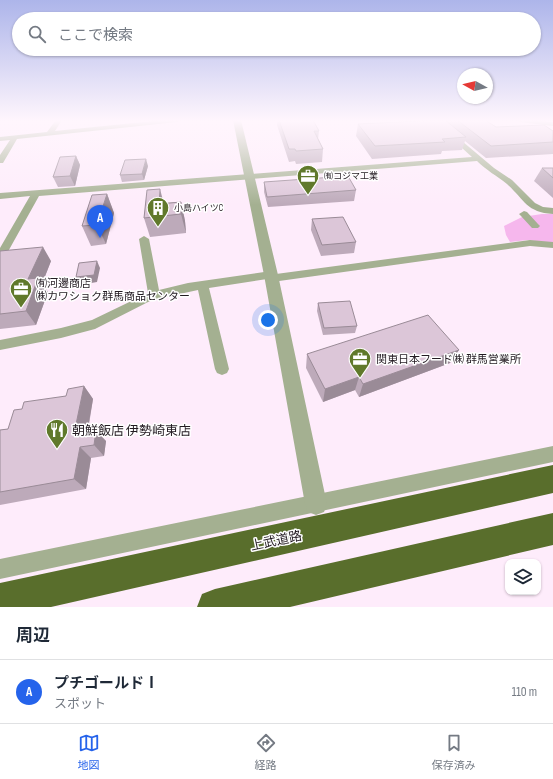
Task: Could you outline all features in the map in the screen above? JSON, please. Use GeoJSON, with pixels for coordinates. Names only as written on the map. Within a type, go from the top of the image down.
{"type":"FeatureCollection","features":[{"type":"Feature","properties":{"kind":"highway","name":"上武道路"},"geometry":{"type":"LineString","coordinates":[[0,601],[553,479]]}},
{"type":"Feature","properties":{"kind":"highway"},"geometry":{"type":"LineString","coordinates":[[215,607],[553,529]]}},
{"type":"Feature","properties":{"kind":"street"},"geometry":{"type":"LineString","coordinates":[[0,161],[8,148]]}},
{"type":"Feature","properties":{"kind":"street"},"geometry":{"type":"LineString","coordinates":[[243,148],[271,276],[316,504]]}},
{"type":"Feature","properties":{"kind":"street"},"geometry":{"type":"LineString","coordinates":[[466,148],[491,170],[509,182],[532,205],[541,210],[553,211]]}},
{"type":"Feature","properties":{"kind":"street"},"geometry":{"type":"LineString","coordinates":[[0,196],[478,159]]}},
{"type":"Feature","properties":{"kind":"street"},"geometry":{"type":"LineString","coordinates":[[0,257],[5,239],[36,193]]}},
{"type":"Feature","properties":{"kind":"street"},"geometry":{"type":"LineString","coordinates":[[524,214],[534,226]]}},
{"type":"Feature","properties":{"kind":"street"},"geometry":{"type":"LineString","coordinates":[[144,239],[154,296]]}},
{"type":"Feature","properties":{"kind":"street"},"geometry":{"type":"LineString","coordinates":[[0,345],[61,333],[94,324],[154,296],[188,287],[530,243],[553,245]]}},
{"type":"Feature","properties":{"kind":"street"},"geometry":{"type":"LineString","coordinates":[[204,285],[222,369]]}},
{"type":"Feature","properties":{"kind":"street"},"geometry":{"type":"LineString","coordinates":[[0,569],[553,454]]}},
{"type":"Feature","properties":{"kind":"shaded area"},"geometry":{"type":"Polygon","coordinates":[[[553,214],[553,243],[527,240],[510,242],[506,235],[504,226],[522,217],[553,214]]]}},
{"type":"Feature","properties":{"kind":"building"},"geometry":{"type":"Polygon","coordinates":[[[289,148],[323,149],[296,151],[295,149],[289,148]]]}},
{"type":"Feature","properties":{"kind":"building"},"geometry":{"type":"Polygon","coordinates":[[[76,156],[70,176],[53,177],[60,157],[76,156]]]}},
{"type":"Feature","properties":{"kind":"building"},"geometry":{"type":"Polygon","coordinates":[[[146,159],[142,174],[120,175],[125,160],[146,159]]]}},
{"type":"Feature","properties":{"kind":"building"},"geometry":{"type":"Polygon","coordinates":[[[542,168],[553,168],[553,178],[542,168]]]}},
{"type":"Feature","properties":{"kind":"building"},"geometry":{"type":"Polygon","coordinates":[[[348,176],[356,190],[267,197],[264,182],[348,176]]]}},
{"type":"Feature","properties":{"kind":"building"},"geometry":{"type":"Polygon","coordinates":[[[160,189],[159,204],[181,202],[181,214],[144,218],[147,190],[160,189]]]}},
{"type":"Feature","properties":{"kind":"building"},"geometry":{"type":"Polygon","coordinates":[[[107,194],[97,225],[82,226],[92,195],[107,194]]]}},
{"type":"Feature","properties":{"kind":"building"},"geometry":{"type":"Polygon","coordinates":[[[343,217],[356,242],[322,245],[312,219],[343,217]]]}},
{"type":"Feature","properties":{"kind":"building"},"geometry":{"type":"Polygon","coordinates":[[[43,247],[28,279],[38,278],[26,311],[0,314],[0,251],[43,247]]]}},
{"type":"Feature","properties":{"kind":"building"},"geometry":{"type":"Polygon","coordinates":[[[97,261],[94,275],[76,277],[79,263],[97,261]]]}},
{"type":"Feature","properties":{"kind":"building"},"geometry":{"type":"Polygon","coordinates":[[[350,301],[357,326],[324,328],[318,303],[350,301]]]}},
{"type":"Feature","properties":{"kind":"building","name":"関東日本フード㈱ 群馬営業所"},"geometry":{"type":"Polygon","coordinates":[[[428,315],[459,350],[363,384],[359,377],[325,389],[307,354],[428,315]]]}},
{"type":"Feature","properties":{"kind":"building","name":"朝鮮飯店 伊勢崎東店"},"geometry":{"type":"Polygon","coordinates":[[[84,386],[74,434],[96,430],[94,445],[80,447],[74,479],[0,492],[0,430],[8,429],[14,410],[22,409],[24,402],[66,396],[68,389],[84,386]]]}},
{"type":"Feature","properties":{"kind":"place","name":"㈲コジマ工業"},"geometry":{"type":"Point","coordinates":[308,196]}},
{"type":"Feature","properties":{"kind":"place","name":"小島ハイツC"},"geometry":{"type":"Point","coordinates":[158,228]}},
{"type":"Feature","properties":{"kind":"place","name":"プチゴールドⅠ"},"geometry":{"type":"Point","coordinates":[100,238]}},
{"type":"Feature","properties":{"kind":"place","name":"㈲河邊商店 ㈱カワショク群馬商品センター"},"geometry":{"type":"Point","coordinates":[21,308]}},
{"type":"Feature","properties":{"kind":"place","name":"関東日本フード㈱ 群馬営業所"},"geometry":{"type":"Point","coordinates":[360,378]}},
{"type":"Feature","properties":{"kind":"place","name":"朝鮮飯店 伊勢崎東店"},"geometry":{"type":"Point","coordinates":[57,450]}}]}
